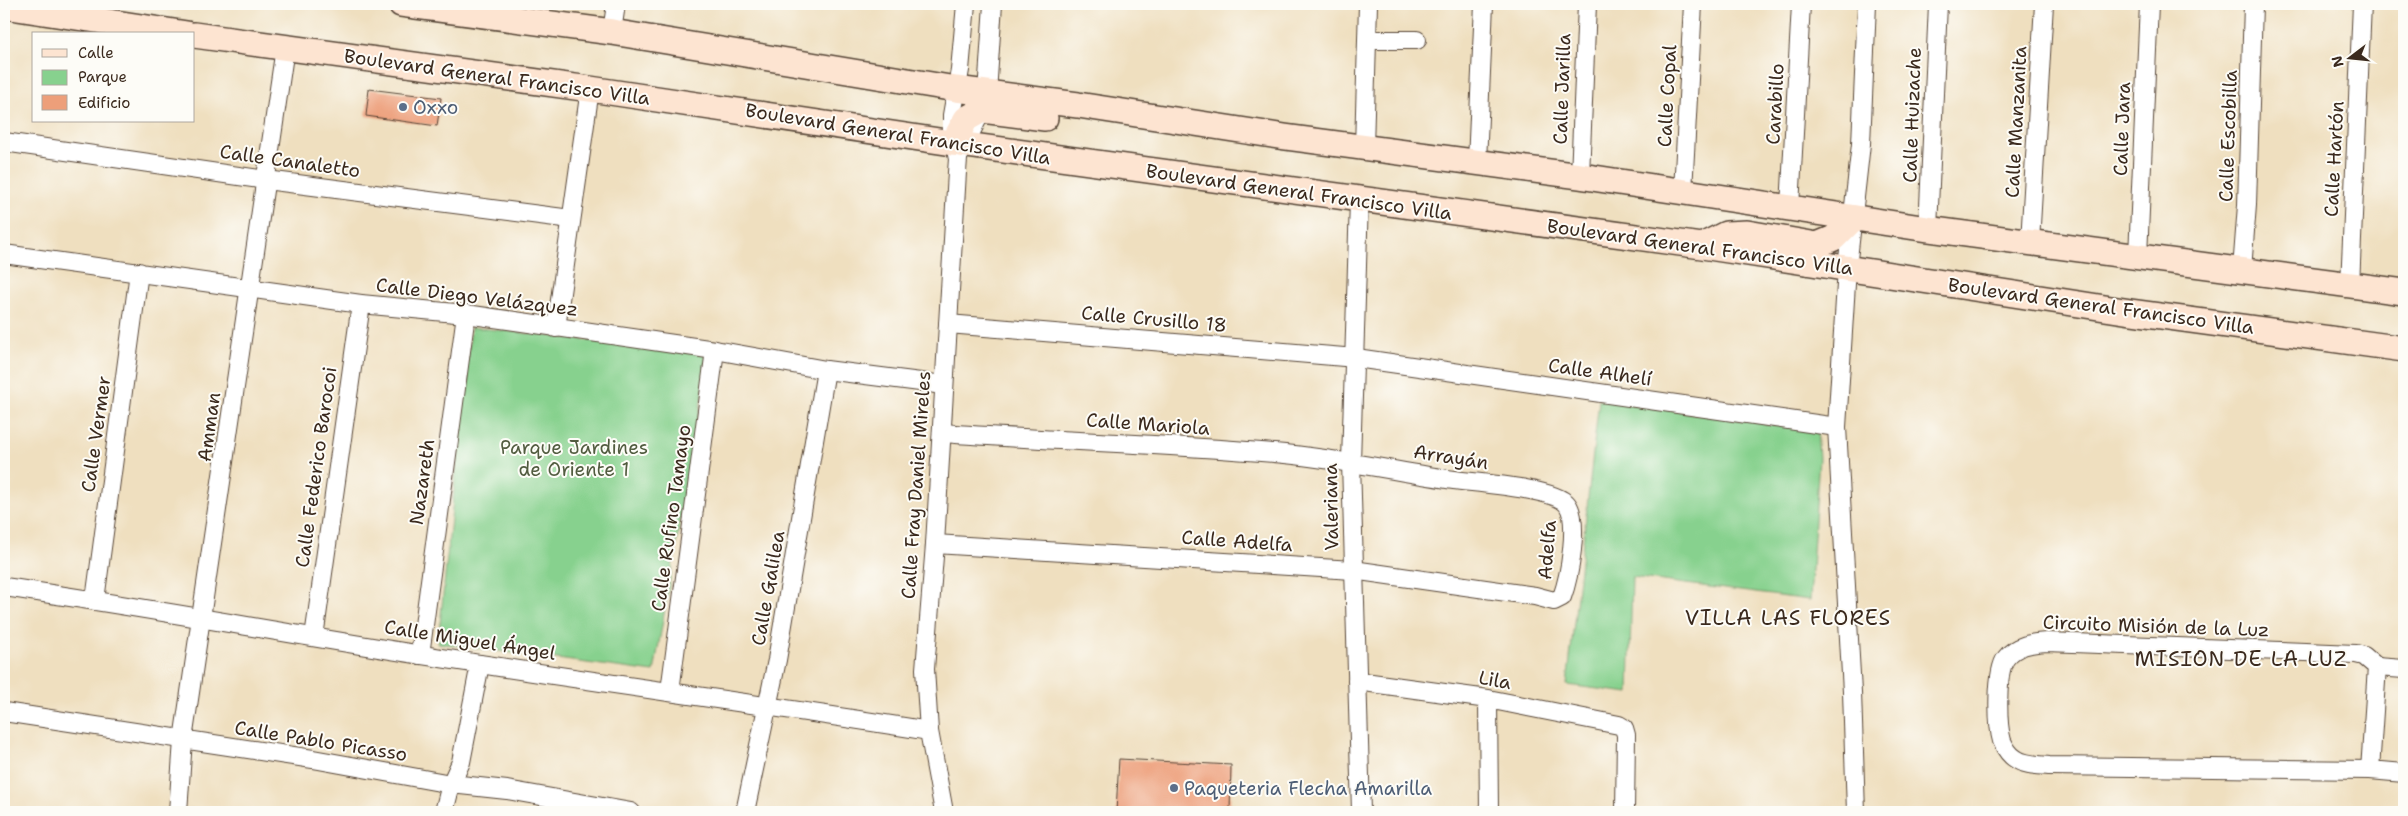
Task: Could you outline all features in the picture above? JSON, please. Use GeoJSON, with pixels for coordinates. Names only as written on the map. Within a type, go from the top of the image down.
{"type":"FeatureCollection","features":[{"type":"Feature","properties":{"kind":"main road"},"geometry":{"type":"LineString","coordinates":[[401,4],[612,32],[956,89],[985,101],[1196,123],[1364,148],[1580,176],[1928,229],[2404,292]]}},
{"type":"Feature","properties":{"kind":"main road"},"geometry":{"type":"LineString","coordinates":[[4,6],[174,32]]}},
{"type":"Feature","properties":{"kind":"main road","name":"Boulevard General Francisco Villa"},"geometry":{"type":"LineString","coordinates":[[195,35],[590,89],[959,149],[1702,246],[2131,312],[2399,346]]}},
{"type":"Feature","properties":{"kind":"main road"},"geometry":{"type":"LineString","coordinates":[[959,149],[966,119],[985,101]]}},
{"type":"Feature","properties":{"kind":"main road"},"geometry":{"type":"LineString","coordinates":[[1702,246],[1726,234],[1746,233],[1817,245],[1834,238],[1854,218]]}},
{"type":"Feature","properties":{"kind":"street"},"geometry":{"type":"LineString","coordinates":[[612,32],[616,4]]}},
{"type":"Feature","properties":{"kind":"street","name":"Calle Fray Daniel Mireles"},"geometry":{"type":"LineString","coordinates":[[944,812],[929,731],[924,669],[935,544],[959,149],[952,115],[966,4]]}},
{"type":"Feature","properties":{"kind":"street"},"geometry":{"type":"LineString","coordinates":[[985,101],[993,4]]}},
{"type":"Feature","properties":{"kind":"street"},"geometry":{"type":"LineString","coordinates":[[1364,148],[1368,4]]}},
{"type":"Feature","properties":{"kind":"street"},"geometry":{"type":"LineString","coordinates":[[1477,162],[1484,4]]}},
{"type":"Feature","properties":{"kind":"street","name":"Calle Jarilla"},"geometry":{"type":"LineString","coordinates":[[1580,176],[1587,4]]}},
{"type":"Feature","properties":{"kind":"street","name":"Calle Copal"},"geometry":{"type":"LineString","coordinates":[[1683,191],[1693,4]]}},
{"type":"Feature","properties":{"kind":"street","name":"Carabillo"},"geometry":{"type":"LineString","coordinates":[[1790,207],[1801,4]]}},
{"type":"Feature","properties":{"kind":"street"},"geometry":{"type":"LineString","coordinates":[[1856,812],[1852,692],[1837,428],[1847,268],[1861,144],[1867,4]]}},
{"type":"Feature","properties":{"kind":"street","name":"Calle Huizache"},"geometry":{"type":"LineString","coordinates":[[1928,229],[1938,4]]}},
{"type":"Feature","properties":{"kind":"street","name":"Calle Manzanita"},"geometry":{"type":"LineString","coordinates":[[2030,242],[2044,4]]}},
{"type":"Feature","properties":{"kind":"street","name":"Calle Jara"},"geometry":{"type":"LineString","coordinates":[[2138,256],[2149,4]]}},
{"type":"Feature","properties":{"kind":"street","name":"Calle Escobilla"},"geometry":{"type":"LineString","coordinates":[[2242,270],[2247,205],[2253,4]]}},
{"type":"Feature","properties":{"kind":"street","name":"Calle Hartón"},"geometry":{"type":"LineString","coordinates":[[2350,286],[2362,4]]}},
{"type":"Feature","properties":{"kind":"street"},"geometry":{"type":"LineString","coordinates":[[1368,40],[1417,40]]}},
{"type":"Feature","properties":{"kind":"street","name":"Amman"},"geometry":{"type":"LineString","coordinates":[[178,812],[183,740],[251,289],[285,48]]}},
{"type":"Feature","properties":{"kind":"street"},"geometry":{"type":"LineString","coordinates":[[556,328],[590,89]]}},
{"type":"Feature","properties":{"kind":"street","name":"Calle Canaletto"},"geometry":{"type":"LineString","coordinates":[[4,142],[266,180],[571,219]]}},
{"type":"Feature","properties":{"kind":"street","name":"Valeriana"},"geometry":{"type":"LineString","coordinates":[[1359,200],[1356,358],[1351,462],[1361,812]]}},
{"type":"Feature","properties":{"kind":"street","name":"Calle Diego Velázquez"},"geometry":{"type":"LineString","coordinates":[[4,254],[360,304],[466,314],[715,350],[826,370],[944,384]]}},
{"type":"Feature","properties":{"kind":"street","name":"Calle Vermer"},"geometry":{"type":"LineString","coordinates":[[95,600],[139,272]]}},
{"type":"Feature","properties":{"kind":"street","name":"Calle Federico Barocoi"},"geometry":{"type":"LineString","coordinates":[[314,636],[360,304]]}},
{"type":"Feature","properties":{"kind":"street","name":"Nazareth"},"geometry":{"type":"LineString","coordinates":[[420,655],[466,314]]}},
{"type":"Feature","properties":{"kind":"street","name":"Calle Crusillo 18"},"geometry":{"type":"LineString","coordinates":[[948,324],[1356,358]]}},
{"type":"Feature","properties":{"kind":"street","name":"Calle Rufino Tamayo"},"geometry":{"type":"LineString","coordinates":[[670,691],[715,350]]}},
{"type":"Feature","properties":{"kind":"street","name":"Calle Alhelí"},"geometry":{"type":"LineString","coordinates":[[1356,358],[1837,428]]}},
{"type":"Feature","properties":{"kind":"street","name":"Calle Galilea"},"geometry":{"type":"LineString","coordinates":[[744,812],[779,650],[826,370]]}},
{"type":"Feature","properties":{"kind":"street","name":"Calle Mariola"},"geometry":{"type":"LineString","coordinates":[[942,433],[1275,453],[1351,462]]}},
{"type":"Feature","properties":{"kind":"street","name":"Arrayán"},"geometry":{"type":"LineString","coordinates":[[1351,462],[1544,493]]}},
{"type":"Feature","properties":{"kind":"street","name":"Adelfa"},"geometry":{"type":"LineString","coordinates":[[1535,596],[1554,601],[1562,597],[1568,582],[1572,540],[1570,509],[1564,501],[1544,493]]}},
{"type":"Feature","properties":{"kind":"street","name":"Calle Adelfa"},"geometry":{"type":"LineString","coordinates":[[935,544],[1353,570],[1535,596]]}},
{"type":"Feature","properties":{"kind":"street","name":"Calle Miguel Ángel"},"geometry":{"type":"LineString","coordinates":[[4,587],[202,617],[420,655],[767,705],[929,731]]}},
{"type":"Feature","properties":{"kind":"street","name":"Circuito Misión de la Luz"},"geometry":{"type":"LineString","coordinates":[[2404,668],[2377,667],[2364,656],[2356,654],[2035,643],[2014,650],[2005,659],[2000,669],[1999,714],[2001,733],[2008,752],[2016,760],[2049,766],[2370,770],[2404,773]]}},
{"type":"Feature","properties":{"kind":"street"},"geometry":{"type":"LineString","coordinates":[[444,812],[451,784],[461,762],[480,664]]}},
{"type":"Feature","properties":{"kind":"street"},"geometry":{"type":"LineString","coordinates":[[2370,770],[2377,667]]}},
{"type":"Feature","properties":{"kind":"street","name":"Lila"},"geometry":{"type":"LineString","coordinates":[[1357,681],[1488,699],[1624,728],[1627,741],[1625,812]]}},
{"type":"Feature","properties":{"kind":"street"},"geometry":{"type":"LineString","coordinates":[[1488,699],[1489,812]]}},
{"type":"Feature","properties":{"kind":"street","name":"Calle Pablo Picasso"},"geometry":{"type":"LineString","coordinates":[[4,712],[313,759],[451,784],[507,790],[631,812]]}},
{"type":"Feature","properties":{"kind":"green space","name":"Parque Jardines de Oriente 1"},"geometry":{"type":"Polygon","coordinates":[[[471,327],[706,354],[705,378],[654,672],[438,643],[471,327]]]}},
{"type":"Feature","properties":{"kind":"green space"},"geometry":{"type":"Polygon","coordinates":[[[1599,400],[1817,431],[1819,458],[1810,600],[1632,577],[1629,693],[1567,685],[1599,400]]]}},
{"type":"Feature","properties":{"kind":"building","name":"Oxxo"},"geometry":{"type":"Polygon","coordinates":[[[369,89],[441,98],[437,126],[366,116],[369,89]]]}},
{"type":"Feature","properties":{"kind":"building","name":"Paqueteria Flecha Amarilla"},"geometry":{"type":"Polygon","coordinates":[[[1119,759],[1231,765],[1230,812],[1116,812],[1119,759]]]}},
{"type":"Feature","properties":{"kind":"place","name":"Oxxo"},"geometry":{"type":"Point","coordinates":[403,107]}},
{"type":"Feature","properties":{"kind":"place","name":"Paqueteria Flecha Amarilla"},"geometry":{"type":"Point","coordinates":[1174,788]}},
{"type":"Feature","properties":{"kind":"district","name":"VILLA LAS FLORES"},"geometry":{"type":"Point","coordinates":[1788,618]}},
{"type":"Feature","properties":{"kind":"district","name":"MISION DE LA LUZ"},"geometry":{"type":"Point","coordinates":[2241,659]}}]}
